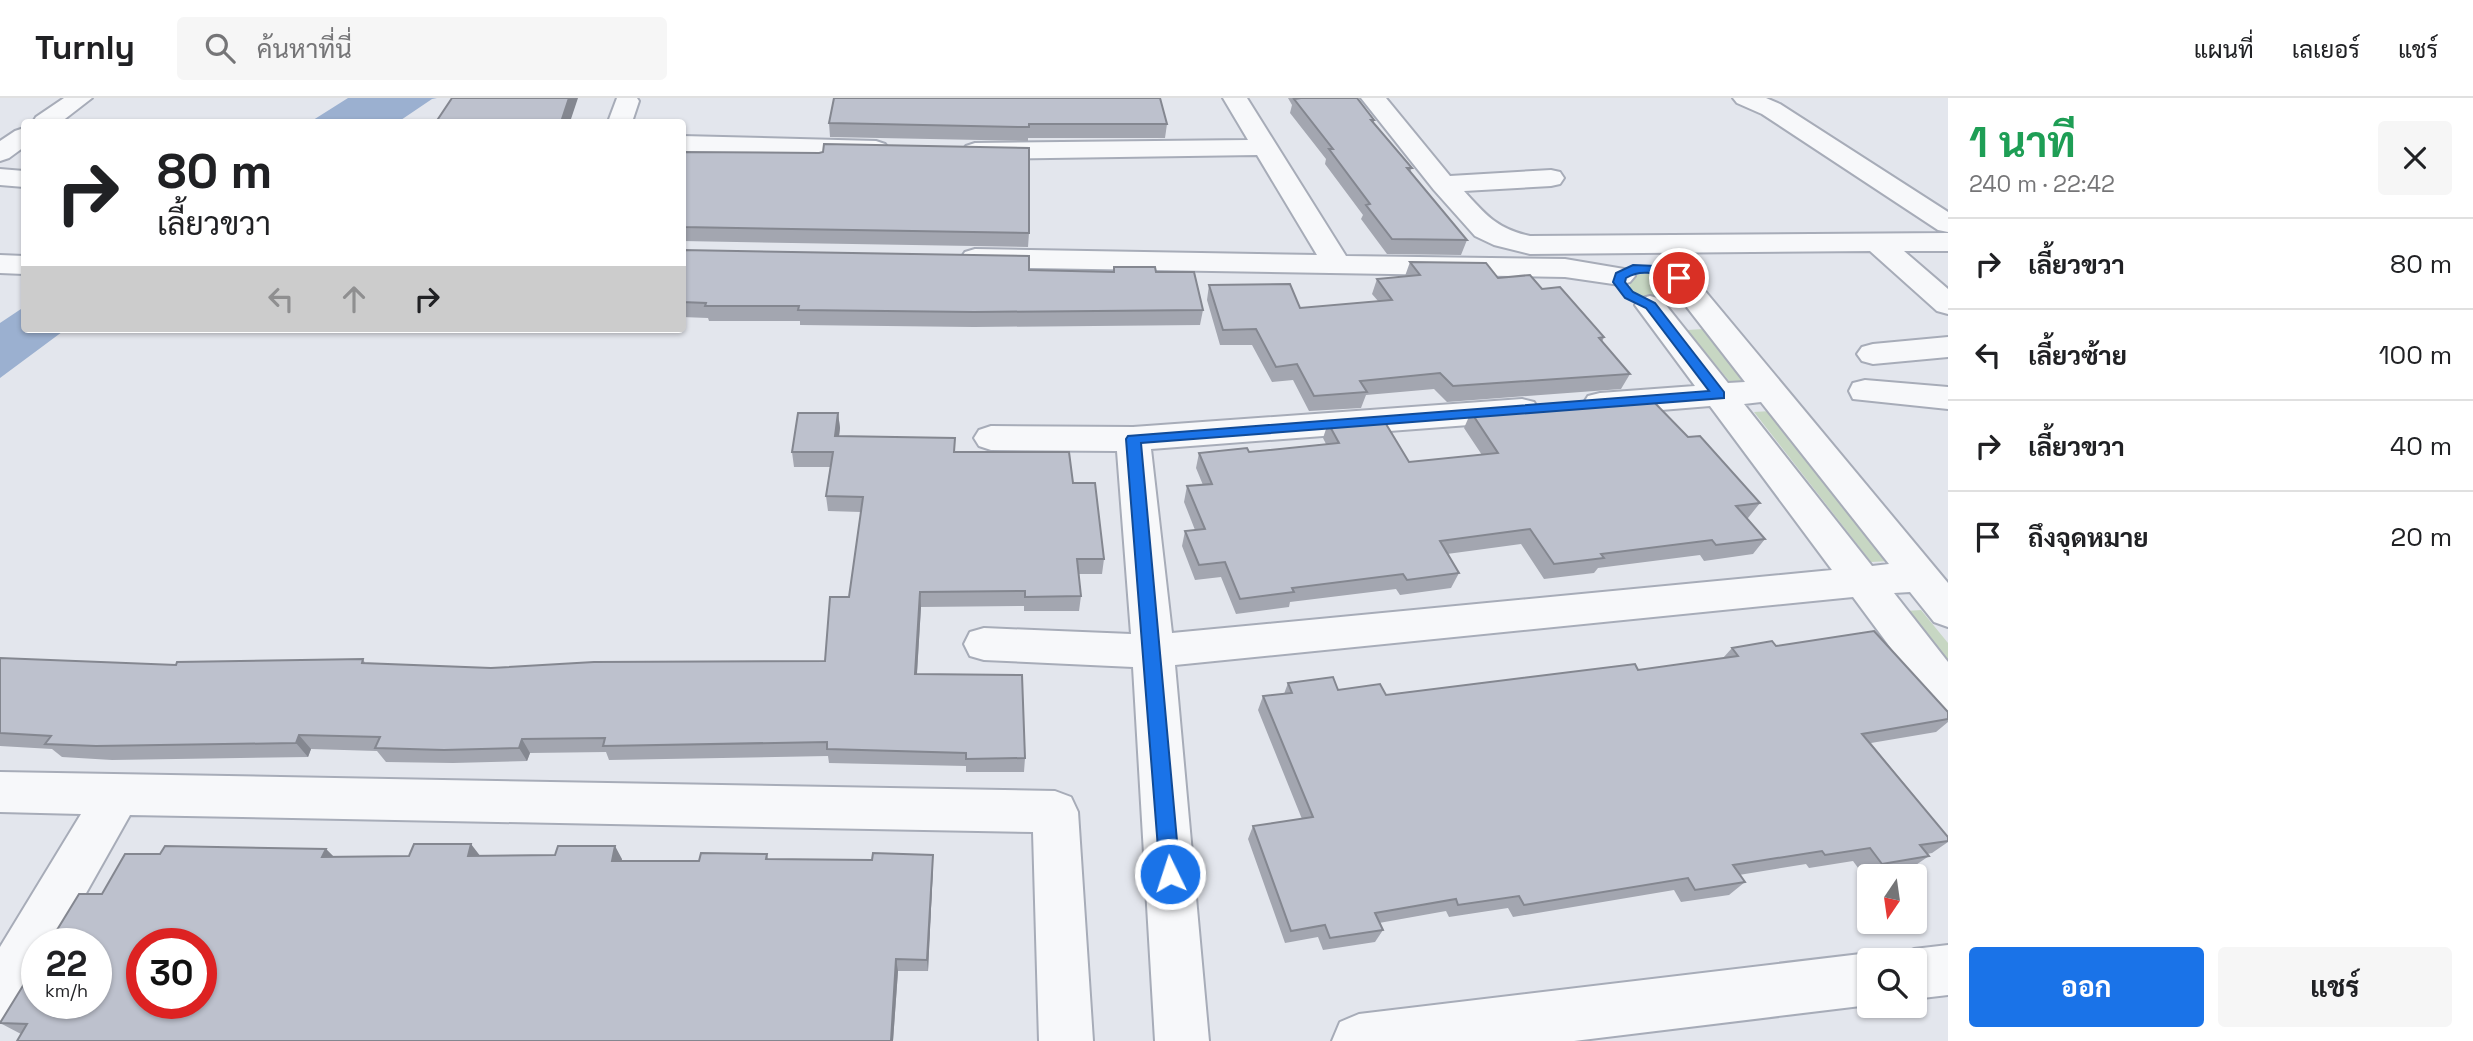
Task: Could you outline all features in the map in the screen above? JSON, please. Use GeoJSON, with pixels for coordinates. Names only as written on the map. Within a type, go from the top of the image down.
{"type":"FeatureCollection","features":[{"type":"Feature","properties":{"kind":"street"},"geometry":{"type":"LineString","coordinates":[[49,119],[80,98]]}},
{"type":"Feature","properties":{"kind":"street"},"geometry":{"type":"LineString","coordinates":[[1235,98],[1337,265]]}},
{"type":"Feature","properties":{"kind":"street"},"geometry":{"type":"LineString","coordinates":[[1373,98],[1443,184],[1485,230],[1504,239],[1530,245],[1948,242]]}},
{"type":"Feature","properties":{"kind":"street"},"geometry":{"type":"LineString","coordinates":[[1745,98],[1771,109],[1948,224]]}},
{"type":"Feature","properties":{"kind":"street"},"geometry":{"type":"LineString","coordinates":[[0,153],[21,138]]}},
{"type":"Feature","properties":{"kind":"street"},"geometry":{"type":"LineString","coordinates":[[686,144],[899,149]]}},
{"type":"Feature","properties":{"kind":"street"},"geometry":{"type":"LineString","coordinates":[[953,150],[1021,152],[1267,147]]}},
{"type":"Feature","properties":{"kind":"street"},"geometry":{"type":"LineString","coordinates":[[0,177],[21,179]]}},
{"type":"Feature","properties":{"kind":"street"},"geometry":{"type":"LineString","coordinates":[[1443,184],[1551,178]]}},
{"type":"Feature","properties":{"kind":"street"},"geometry":{"type":"LineString","coordinates":[[1877,242],[1948,305]]}},
{"type":"Feature","properties":{"kind":"street"},"geometry":{"type":"LineString","coordinates":[[947,258],[1565,268],[1620,276],[1633,268],[1681,282],[1948,611]]}},
{"type":"Feature","properties":{"kind":"street"},"geometry":{"type":"LineString","coordinates":[[0,264],[21,265]]}},
{"type":"Feature","properties":{"kind":"street"},"geometry":{"type":"LineString","coordinates":[[1912,273],[1948,273]]}},
{"type":"Feature","properties":{"kind":"street"},"geometry":{"type":"LineString","coordinates":[[1620,276],[1622,288],[1629,295],[1650,305],[1685,306],[1681,282]]}},
{"type":"Feature","properties":{"kind":"street"},"geometry":{"type":"LineString","coordinates":[[1650,305],[1948,693]]}},
{"type":"Feature","properties":{"kind":"street"},"geometry":{"type":"LineString","coordinates":[[1874,354],[1948,347]]}},
{"type":"Feature","properties":{"kind":"street"},"geometry":{"type":"LineString","coordinates":[[991,438],[1133,439],[1769,391]]}},
{"type":"Feature","properties":{"kind":"street"},"geometry":{"type":"LineString","coordinates":[[1865,391],[1948,398]]}},
{"type":"Feature","properties":{"kind":"street"},"geometry":{"type":"LineString","coordinates":[[1133,439],[1153,651],[1182,1041]]}},
{"type":"Feature","properties":{"kind":"street"},"geometry":{"type":"LineString","coordinates":[[984,644],[1153,651],[1920,576]]}},
{"type":"Feature","properties":{"kind":"street"},"geometry":{"type":"LineString","coordinates":[[0,792],[1055,812],[1066,1041]]}},
{"type":"Feature","properties":{"kind":"street"},"geometry":{"type":"LineString","coordinates":[[0,995],[117,795]]}},
{"type":"Feature","properties":{"kind":"street"},"geometry":{"type":"LineString","coordinates":[[1927,972],[1948,970]]}},
{"type":"Feature","properties":{"kind":"street"},"geometry":{"type":"LineString","coordinates":[[1359,1041],[1857,980]]}},
{"type":"Feature","properties":{"kind":"green space"},"geometry":{"type":"Polygon","coordinates":[[[1649,273],[1675,281],[1685,291],[1684,300],[1663,304],[1642,297],[1630,288],[1630,279],[1634,275],[1649,273]]]}},
{"type":"Feature","properties":{"kind":"green space"},"geometry":{"type":"Polygon","coordinates":[[[1703,329],[1746,382],[1730,382],[1687,330],[1703,329]]]}},
{"type":"Feature","properties":{"kind":"green space"},"geometry":{"type":"Polygon","coordinates":[[[1771,411],[1890,561],[1871,562],[1754,412],[1771,411]]]}},
{"type":"Feature","properties":{"kind":"green space"},"geometry":{"type":"Polygon","coordinates":[[[1921,610],[1948,643],[1948,663],[1906,611],[1921,610]]]}},
{"type":"Feature","properties":{"kind":"water"},"geometry":{"type":"Polygon","coordinates":[[[348,98],[437,98],[402,119],[315,119],[348,98]]]}},
{"type":"Feature","properties":{"kind":"water"},"geometry":{"type":"Polygon","coordinates":[[[21,309],[21,333],[61,333],[0,378],[0,323],[21,309]]]}},
{"type":"Feature","properties":{"kind":"building"},"geometry":{"type":"Polygon","coordinates":[[[452,98],[569,98],[562,119],[438,119],[452,98]]]}},
{"type":"Feature","properties":{"kind":"building"},"geometry":{"type":"Polygon","coordinates":[[[834,98],[1160,98],[1167,124],[1029,124],[1029,127],[1021,127],[829,123],[834,98]]]}},
{"type":"Feature","properties":{"kind":"building"},"geometry":{"type":"Polygon","coordinates":[[[1357,98],[1374,120],[1371,120],[1412,168],[1407,168],[1467,240],[1392,239],[1329,149],[1333,149],[1294,99],[1357,98]]]}},
{"type":"Feature","properties":{"kind":"building"},"geometry":{"type":"Polygon","coordinates":[[[824,144],[1029,148],[1029,233],[686,227],[686,152],[823,152],[824,144]]]}},
{"type":"Feature","properties":{"kind":"building"},"geometry":{"type":"Polygon","coordinates":[[[686,250],[1029,256],[1029,270],[1114,272],[1114,267],[1155,267],[1156,272],[1194,272],[1203,310],[798,310],[799,306],[705,306],[706,303],[686,302],[686,250]]]}},
{"type":"Feature","properties":{"kind":"building"},"geometry":{"type":"Polygon","coordinates":[[[1410,262],[1486,263],[1498,278],[1530,275],[1542,289],[1560,287],[1604,337],[1599,338],[1630,374],[1453,386],[1440,373],[1360,381],[1367,392],[1314,396],[1297,364],[1276,367],[1256,329],[1223,330],[1209,285],[1290,284],[1300,308],[1392,300],[1377,279],[1420,275],[1410,262]]]}},
{"type":"Feature","properties":{"kind":"building"},"geometry":{"type":"Polygon","coordinates":[[[1651,399],[1688,437],[1700,436],[1760,503],[1736,506],[1765,539],[1716,545],[1712,540],[1601,554],[1604,558],[1554,564],[1530,529],[1440,541],[1459,573],[1407,580],[1403,574],[1292,588],[1294,592],[1240,599],[1225,562],[1199,565],[1185,531],[1205,529],[1187,486],[1212,484],[1199,453],[1247,448],[1249,452],[1339,443],[1328,423],[1383,419],[1409,462],[1498,453],[1471,412],[1651,399]]]}},
{"type":"Feature","properties":{"kind":"building"},"geometry":{"type":"Polygon","coordinates":[[[798,413],[838,413],[835,436],[955,438],[954,452],[1069,452],[1073,483],[1095,483],[1104,559],[1077,559],[1081,596],[1025,597],[1025,591],[920,592],[915,674],[1022,675],[1025,758],[966,759],[966,753],[827,749],[827,742],[603,746],[605,738],[522,739],[519,748],[444,750],[375,748],[380,737],[299,735],[296,743],[96,746],[45,744],[51,736],[0,733],[0,658],[176,665],[177,662],[363,659],[362,663],[491,668],[594,662],[825,661],[830,597],[849,597],[863,497],[826,496],[833,452],[792,452],[798,413]]]}},
{"type":"Feature","properties":{"kind":"building"},"geometry":{"type":"Polygon","coordinates":[[[1874,631],[1948,712],[1948,719],[1862,734],[1948,837],[1948,841],[1920,845],[1929,856],[1882,864],[1870,848],[1825,855],[1822,851],[1733,865],[1745,882],[1695,890],[1688,878],[1524,905],[1519,896],[1458,905],[1456,899],[1375,913],[1383,930],[1330,938],[1325,925],[1291,931],[1253,826],[1313,817],[1263,696],[1292,693],[1288,683],[1333,677],[1338,690],[1380,684],[1386,695],[1635,664],[1638,670],[1738,656],[1732,648],[1772,641],[1776,646],[1874,631]]]}},
{"type":"Feature","properties":{"kind":"building"},"geometry":{"type":"Polygon","coordinates":[[[414,844],[471,844],[468,856],[555,855],[558,846],[615,846],[612,861],[699,861],[701,853],[767,854],[766,859],[872,860],[873,853],[933,855],[927,960],[896,959],[891,1041],[17,1041],[27,1024],[0,1023],[21,989],[21,1019],[112,1019],[112,928],[58,928],[79,894],[102,894],[125,854],[160,854],[165,846],[326,849],[322,857],[409,856],[414,844]]]}},
{"type":"Feature","properties":{"kind":"route"},"geometry":{"type":"LineString","coordinates":[[1170,874],[1133,439],[1719,395],[1650,305],[1629,295],[1619,282],[1620,276],[1633,268],[1656,269],[1679,278]]}}]}
